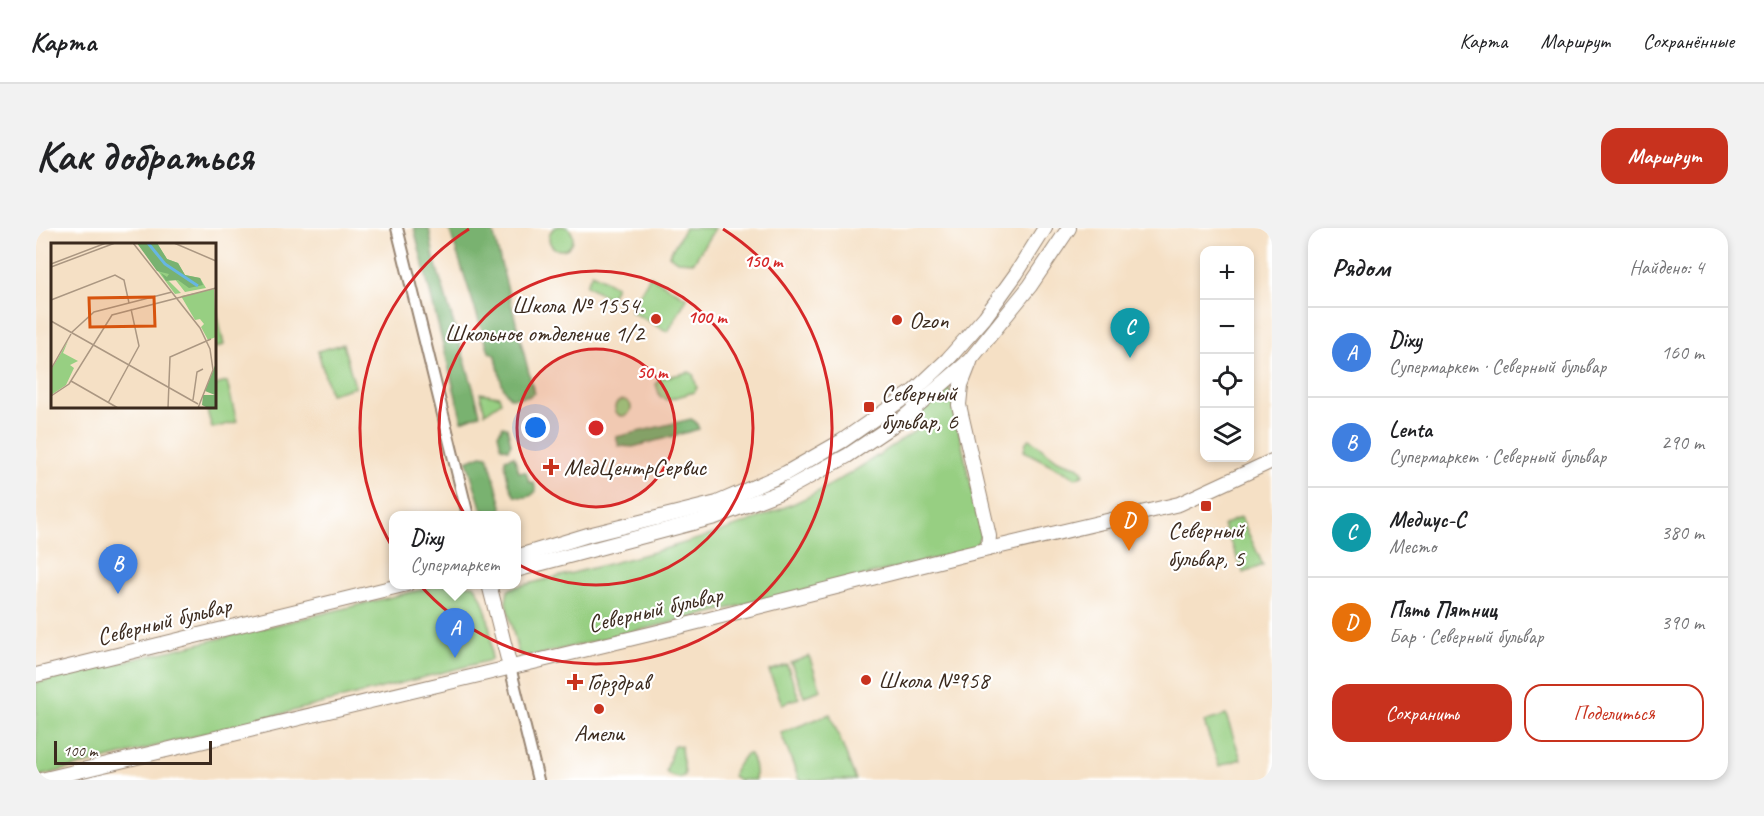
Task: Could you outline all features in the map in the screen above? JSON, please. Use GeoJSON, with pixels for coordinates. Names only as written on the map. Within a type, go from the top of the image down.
{"type":"FeatureCollection","features":[{"type":"Feature","properties":{"kind":"main road"},"geometry":{"type":"LineString","coordinates":[[521,556],[717,503],[786,473],[842,441],[914,391],[948,359],[985,317],[1045,228]]}},
{"type":"Feature","properties":{"kind":"main road"},"geometry":{"type":"LineString","coordinates":[[521,569],[715,517],[783,491],[847,456],[902,419],[970,360],[1030,286],[1069,228]]}},
{"type":"Feature","properties":{"kind":"main road"},"geometry":{"type":"LineString","coordinates":[[970,360],[962,385],[959,405],[989,536],[988,549]]}},
{"type":"Feature","properties":{"kind":"main road","name":"Северный бульвар"},"geometry":{"type":"LineString","coordinates":[[40,780],[1179,504],[1272,461]]}},
{"type":"Feature","properties":{"kind":"main road","name":"Северный бульвар"},"geometry":{"type":"LineString","coordinates":[[36,675],[391,589]]}},
{"type":"Feature","properties":{"kind":"main road"},"geometry":{"type":"LineString","coordinates":[[490,589],[510,667]]}},
{"type":"Feature","properties":{"kind":"street"},"geometry":{"type":"LineString","coordinates":[[398,228],[467,511]]}},
{"type":"Feature","properties":{"kind":"street"},"geometry":{"type":"LineString","coordinates":[[510,667],[538,780]]}},
{"type":"Feature","properties":{"kind":"green space"},"geometry":{"type":"Polygon","coordinates":[[[561,226],[566,227],[572,233],[572,243],[566,249],[561,250],[556,249],[550,243],[549,238],[550,233],[556,227],[561,226]]]}},
{"type":"Feature","properties":{"kind":"green space"},"geometry":{"type":"Polygon","coordinates":[[[414,228],[429,228],[434,258],[477,401],[480,414],[462,421],[414,228]]]}},
{"type":"Feature","properties":{"kind":"green space"},"geometry":{"type":"Polygon","coordinates":[[[449,228],[492,228],[534,393],[528,397],[511,398],[504,389],[496,356],[489,352],[449,228]]]}},
{"type":"Feature","properties":{"kind":"green space"},"geometry":{"type":"Polygon","coordinates":[[[685,228],[715,228],[694,262],[677,261],[669,255],[685,228]]]}},
{"type":"Feature","properties":{"kind":"green space"},"geometry":{"type":"Polygon","coordinates":[[[592,273],[616,286],[610,299],[586,285],[592,273]]]}},
{"type":"Feature","properties":{"kind":"green space"},"geometry":{"type":"Polygon","coordinates":[[[650,276],[687,298],[668,332],[630,311],[650,276]]]}},
{"type":"Feature","properties":{"kind":"green space"},"geometry":{"type":"Polygon","coordinates":[[[216,309],[224,345],[216,347],[216,309]]]}},
{"type":"Feature","properties":{"kind":"green space"},"geometry":{"type":"Polygon","coordinates":[[[343,344],[355,387],[330,394],[318,351],[343,344]]]}},
{"type":"Feature","properties":{"kind":"green space"},"geometry":{"type":"Polygon","coordinates":[[[689,372],[693,374],[697,388],[694,392],[667,400],[660,397],[656,384],[659,379],[689,372]]]}},
{"type":"Feature","properties":{"kind":"green space"},"geometry":{"type":"Polygon","coordinates":[[[227,382],[237,422],[212,428],[206,408],[216,408],[216,385],[227,382]]]}},
{"type":"Feature","properties":{"kind":"green space"},"geometry":{"type":"Polygon","coordinates":[[[949,387],[982,535],[976,546],[970,550],[525,658],[518,652],[506,602],[508,591],[511,589],[521,589],[521,586],[691,541],[795,503],[843,478],[919,428],[913,416],[949,387]]]}},
{"type":"Feature","properties":{"kind":"green space"},"geometry":{"type":"Polygon","coordinates":[[[480,393],[499,396],[501,402],[485,413],[480,393]]]}},
{"type":"Feature","properties":{"kind":"green space"},"geometry":{"type":"Polygon","coordinates":[[[623,400],[631,408],[623,416],[615,408],[623,400]]]}},
{"type":"Feature","properties":{"kind":"green space"},"geometry":{"type":"Polygon","coordinates":[[[691,419],[696,422],[699,429],[633,447],[619,446],[616,437],[691,419]]]}},
{"type":"Feature","properties":{"kind":"green space"},"geometry":{"type":"Polygon","coordinates":[[[503,426],[507,427],[511,444],[508,449],[501,447],[498,434],[503,426]]]}},
{"type":"Feature","properties":{"kind":"green space"},"geometry":{"type":"Polygon","coordinates":[[[1030,439],[1058,460],[1079,467],[1084,474],[1076,478],[1024,451],[1026,442],[1030,439]]]}},
{"type":"Feature","properties":{"kind":"green space"},"geometry":{"type":"Polygon","coordinates":[[[481,455],[488,456],[502,506],[501,511],[484,511],[481,507],[467,461],[481,455]]]}},
{"type":"Feature","properties":{"kind":"green space"},"geometry":{"type":"Polygon","coordinates":[[[514,456],[519,472],[526,472],[529,482],[534,483],[536,491],[529,497],[515,496],[511,488],[505,459],[514,456]]]}},
{"type":"Feature","properties":{"kind":"green space"},"geometry":{"type":"Polygon","coordinates":[[[1241,517],[1263,565],[1244,573],[1223,525],[1241,517]]]}},
{"type":"Feature","properties":{"kind":"green space"},"geometry":{"type":"Polygon","coordinates":[[[424,589],[476,589],[483,602],[491,641],[491,660],[36,777],[36,683],[424,589]]]}},
{"type":"Feature","properties":{"kind":"green space"},"geometry":{"type":"Polygon","coordinates":[[[809,656],[821,690],[804,696],[791,663],[809,656]]]}},
{"type":"Feature","properties":{"kind":"green space"},"geometry":{"type":"Polygon","coordinates":[[[787,665],[799,698],[782,704],[769,671],[787,665]]]}},
{"type":"Feature","properties":{"kind":"green space"},"geometry":{"type":"Polygon","coordinates":[[[830,714],[856,780],[799,780],[781,733],[830,714]]]}},
{"type":"Feature","properties":{"kind":"green space"},"geometry":{"type":"Polygon","coordinates":[[[1226,715],[1241,759],[1219,766],[1204,722],[1226,715]]]}},
{"type":"Feature","properties":{"kind":"green space"},"geometry":{"type":"Polygon","coordinates":[[[681,746],[685,771],[685,775],[680,778],[666,772],[673,747],[681,746]]]}},
{"type":"Feature","properties":{"kind":"green space"},"geometry":{"type":"Polygon","coordinates":[[[746,754],[750,754],[753,761],[755,780],[739,780],[733,776],[734,770],[746,754]]]}},
{"type":"Feature","properties":{"kind":"place","name":"Школа № 1554. Школьное отделение 1/2"},"geometry":{"type":"Point","coordinates":[656,319]}},
{"type":"Feature","properties":{"kind":"place","name":"Ozon"},"geometry":{"type":"Point","coordinates":[897,320]}},
{"type":"Feature","properties":{"kind":"place","name":"Медиус-С"},"geometry":{"type":"Point","coordinates":[1130,358]}},
{"type":"Feature","properties":{"kind":"place","name":"Северный бульвар, 6"},"geometry":{"type":"Point","coordinates":[869,407]}},
{"type":"Feature","properties":{"kind":"place","name":"МедЦентрСервис"},"geometry":{"type":"Point","coordinates":[551,467]}},
{"type":"Feature","properties":{"kind":"place","name":"Северный бульвар, 5"},"geometry":{"type":"Point","coordinates":[1206,506]}},
{"type":"Feature","properties":{"kind":"place","name":"Пять Пятниц"},"geometry":{"type":"Point","coordinates":[1129,551]}},
{"type":"Feature","properties":{"kind":"place","name":"Lenta"},"geometry":{"type":"Point","coordinates":[118,594]}},
{"type":"Feature","properties":{"kind":"place","name":"Dixy"},"geometry":{"type":"Point","coordinates":[455,658]}},
{"type":"Feature","properties":{"kind":"place","name":"Школа №958"},"geometry":{"type":"Point","coordinates":[866,680]}},
{"type":"Feature","properties":{"kind":"place","name":"Горздрав"},"geometry":{"type":"Point","coordinates":[575,682]}},
{"type":"Feature","properties":{"kind":"place","name":"Амели"},"geometry":{"type":"Point","coordinates":[599,709]}}]}
